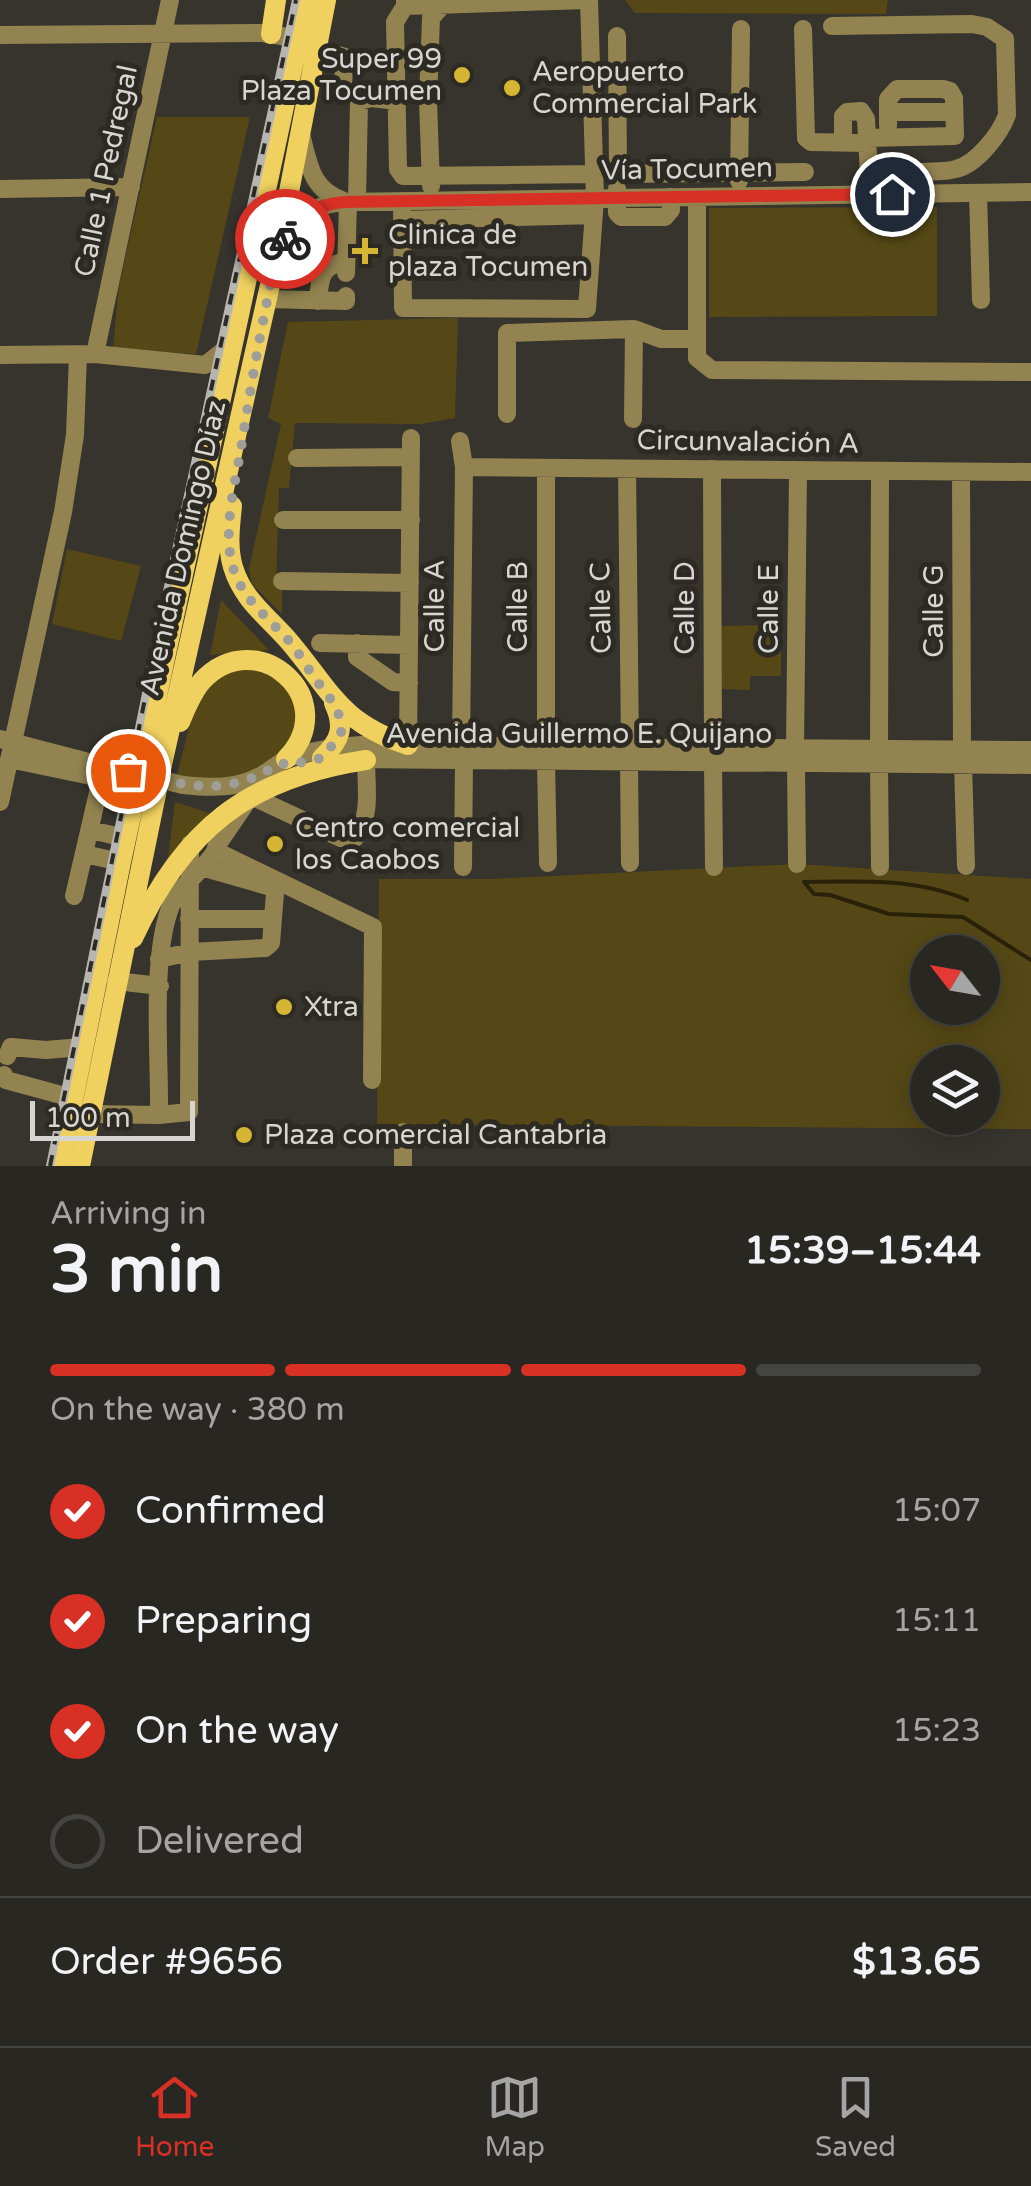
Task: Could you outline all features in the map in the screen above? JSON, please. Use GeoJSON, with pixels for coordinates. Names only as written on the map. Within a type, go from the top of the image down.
{"type":"FeatureCollection","features":[{"type":"Feature","properties":{"kind":"main road"},"geometry":{"type":"LineString","coordinates":[[271,34],[276,0]]}},
{"type":"Feature","properties":{"kind":"main road","name":"Avenida Domingo Díaz"},"geometry":{"type":"LineString","coordinates":[[70,1165],[90,1114],[162,760],[277,254],[301,134],[309,44],[307,0]]}},
{"type":"Feature","properties":{"kind":"main road","name":"Avenida Domingo Díaz"},"geometry":{"type":"LineString","coordinates":[[70,1165],[72,1098],[82,1046],[220,401],[309,44],[326,0]]}},
{"type":"Feature","properties":{"kind":"main road"},"geometry":{"type":"LineString","coordinates":[[247,395],[229,539],[233,567],[254,607],[294,648],[329,696],[342,726],[328,753]]}},
{"type":"Feature","properties":{"kind":"main road"},"geometry":{"type":"LineString","coordinates":[[162,760],[201,682],[221,667],[246,661],[276,666],[298,688],[304,705],[304,729],[298,745],[284,761]]}},
{"type":"Feature","properties":{"kind":"main road"},"geometry":{"type":"LineString","coordinates":[[329,696],[398,745]]}},
{"type":"Feature","properties":{"kind":"main road"},"geometry":{"type":"LineString","coordinates":[[117,977],[155,894],[190,844],[217,818],[251,796],[309,772],[366,760]]}},
{"type":"Feature","properties":{"kind":"street","name":"Calle 1 Pedregal"},"geometry":{"type":"LineString","coordinates":[[0,802],[7,746],[62,512],[87,354],[131,187],[170,0]]}},
{"type":"Feature","properties":{"kind":"street"},"geometry":{"type":"LineString","coordinates":[[402,201],[403,308],[587,309],[594,207],[594,174],[588,0],[442,6],[405,3],[396,22],[398,169],[402,176],[594,174]]}},
{"type":"Feature","properties":{"kind":"street"},"geometry":{"type":"LineString","coordinates":[[433,200],[432,18],[442,6]]}},
{"type":"Feature","properties":{"kind":"street"},"geometry":{"type":"LineString","coordinates":[[832,26],[972,24],[987,27],[1004,39],[1004,124],[972,161],[954,170],[922,172],[915,194]]}},
{"type":"Feature","properties":{"kind":"street"},"geometry":{"type":"LineString","coordinates":[[739,196],[741,29]]}},
{"type":"Feature","properties":{"kind":"street"},"geometry":{"type":"LineString","coordinates":[[803,30],[806,138],[811,142],[843,142],[955,136],[954,112],[888,119]]}},
{"type":"Feature","properties":{"kind":"street"},"geometry":{"type":"LineString","coordinates":[[0,36],[271,34],[345,57],[343,83]]}},
{"type":"Feature","properties":{"kind":"street"},"geometry":{"type":"LineString","coordinates":[[617,36],[618,216],[665,217],[671,210],[670,197]]}},
{"type":"Feature","properties":{"kind":"street"},"geometry":{"type":"LineString","coordinates":[[318,300],[324,269],[346,267],[359,102],[371,98],[397,101]]}},
{"type":"Feature","properties":{"kind":"street"},"geometry":{"type":"LineString","coordinates":[[843,142],[842,120],[846,112],[861,111],[870,194]]}},
{"type":"Feature","properties":{"kind":"street"},"geometry":{"type":"LineString","coordinates":[[301,134],[314,182],[334,198],[350,202]]}},
{"type":"Feature","properties":{"kind":"street"},"geometry":{"type":"LineString","coordinates":[[618,174],[804,172]]}},
{"type":"Feature","properties":{"kind":"street"},"geometry":{"type":"LineString","coordinates":[[0,189],[131,187]]}},
{"type":"Feature","properties":{"kind":"street","name":"Vía Tocumen"},"geometry":{"type":"LineString","coordinates":[[350,202],[433,200],[594,207],[617,198],[1031,192]]}},
{"type":"Feature","properties":{"kind":"street"},"geometry":{"type":"LineString","coordinates":[[978,193],[981,300]]}},
{"type":"Feature","properties":{"kind":"street"},"geometry":{"type":"LineString","coordinates":[[697,197],[697,358],[712,370],[1031,372]]}},
{"type":"Feature","properties":{"kind":"street"},"geometry":{"type":"LineString","coordinates":[[639,198],[639,217]]}},
{"type":"Feature","properties":{"kind":"street"},"geometry":{"type":"LineString","coordinates":[[277,254],[304,213],[318,205],[350,202]]}},
{"type":"Feature","properties":{"kind":"street"},"geometry":{"type":"LineString","coordinates":[[402,220],[594,207]]}},
{"type":"Feature","properties":{"kind":"street"},"geometry":{"type":"LineString","coordinates":[[266,299],[346,302],[346,296]]}},
{"type":"Feature","properties":{"kind":"street"},"geometry":{"type":"LineString","coordinates":[[662,327],[696,332]]}},
{"type":"Feature","properties":{"kind":"street"},"geometry":{"type":"LineString","coordinates":[[507,414],[507,333],[634,329],[661,339],[696,332]]}},
{"type":"Feature","properties":{"kind":"street"},"geometry":{"type":"LineString","coordinates":[[634,329],[634,420]]}},
{"type":"Feature","properties":{"kind":"street"},"geometry":{"type":"LineString","coordinates":[[0,355],[87,354],[205,365],[224,351],[236,332]]}},
{"type":"Feature","properties":{"kind":"street"},"geometry":{"type":"LineString","coordinates":[[205,365],[218,381],[220,401]]}},
{"type":"Feature","properties":{"kind":"street","name":"Calle A"},"geometry":{"type":"LineString","coordinates":[[460,441],[464,467],[463,867]]}},
{"type":"Feature","properties":{"kind":"street"},"geometry":{"type":"LineString","coordinates":[[159,1115],[160,959],[169,910],[188,882],[205,868],[251,796],[341,838],[355,838],[366,816],[366,760],[372,750],[398,745],[409,683],[411,447],[297,458]]}},
{"type":"Feature","properties":{"kind":"street","name":"Circunvalación A"},"geometry":{"type":"LineString","coordinates":[[464,467],[1031,472]]}},
{"type":"Feature","properties":{"kind":"street","name":"Calle B"},"geometry":{"type":"LineString","coordinates":[[546,468],[538,753],[548,863]]}},
{"type":"Feature","properties":{"kind":"street","name":"Calle C"},"geometry":{"type":"LineString","coordinates":[[627,468],[630,863]]}},
{"type":"Feature","properties":{"kind":"street","name":"Calle D"},"geometry":{"type":"LineString","coordinates":[[712,469],[714,867]]}},
{"type":"Feature","properties":{"kind":"street","name":"Calle E"},"geometry":{"type":"LineString","coordinates":[[797,864],[798,470]]}},
{"type":"Feature","properties":{"kind":"street"},"geometry":{"type":"LineString","coordinates":[[880,472],[880,868]]}},
{"type":"Feature","properties":{"kind":"street","name":"Calle G"},"geometry":{"type":"LineString","coordinates":[[961,472],[966,866]]}},
{"type":"Feature","properties":{"kind":"street"},"geometry":{"type":"LineString","coordinates":[[283,520],[410,520]]}},
{"type":"Feature","properties":{"kind":"street"},"geometry":{"type":"LineString","coordinates":[[282,581],[410,583]]}},
{"type":"Feature","properties":{"kind":"street"},"geometry":{"type":"LineString","coordinates":[[320,643],[409,645]]}},
{"type":"Feature","properties":{"kind":"street"},"geometry":{"type":"LineString","coordinates":[[357,643],[357,657],[393,682],[409,683]]}},
{"type":"Feature","properties":{"kind":"street","name":"Avenida Guillermo E. Quijano"},"geometry":{"type":"LineString","coordinates":[[284,761],[290,765],[328,753],[398,745],[463,753]]}},
{"type":"Feature","properties":{"kind":"street"},"geometry":{"type":"LineString","coordinates":[[7,746],[209,788],[234,786],[259,777],[284,761]]}},
{"type":"Feature","properties":{"kind":"street"},"geometry":{"type":"LineString","coordinates":[[7,746],[97,779],[100,784],[74,896]]}},
{"type":"Feature","properties":{"kind":"street","name":"Avenida Guillermo E. Quijano"},"geometry":{"type":"LineString","coordinates":[[963,757],[1031,750]]}},
{"type":"Feature","properties":{"kind":"street","name":"Avenida Guillermo E. Quijano"},"geometry":{"type":"LineString","coordinates":[[328,753],[366,760],[463,753],[538,753],[963,757],[1031,764]]}},
{"type":"Feature","properties":{"kind":"street"},"geometry":{"type":"LineString","coordinates":[[87,843],[123,850]]}},
{"type":"Feature","properties":{"kind":"street"},"geometry":{"type":"LineString","coordinates":[[90,1114],[184,1114],[190,1107],[190,844]]}},
{"type":"Feature","properties":{"kind":"street"},"geometry":{"type":"LineString","coordinates":[[216,850],[373,927],[372,1080]]}},
{"type":"Feature","properties":{"kind":"street"},"geometry":{"type":"LineString","coordinates":[[160,959],[191,952],[265,948],[271,943],[275,893],[271,887],[205,868]]}},
{"type":"Feature","properties":{"kind":"street"},"geometry":{"type":"LineString","coordinates":[[190,920],[273,919]]}},
{"type":"Feature","properties":{"kind":"street"},"geometry":{"type":"LineString","coordinates":[[117,977],[160,986]]}},
{"type":"Feature","properties":{"kind":"street"},"geometry":{"type":"LineString","coordinates":[[72,1098],[6,1080],[6,1066],[11,1048],[82,1046]]}},
{"type":"Feature","properties":{"kind":"street"},"geometry":{"type":"LineString","coordinates":[[403,1132],[403,1166]]}},
{"type":"Feature","properties":{"kind":"shaded area"},"geometry":{"type":"Polygon","coordinates":[[[625,0],[888,0],[886,14],[635,13],[625,0]]]}},
{"type":"Feature","properties":{"kind":"shaded area"},"geometry":{"type":"Polygon","coordinates":[[[157,117],[250,117],[196,354],[113,349],[119,286],[157,117]]]}},
{"type":"Feature","properties":{"kind":"shaded area"},"geometry":{"type":"Polygon","coordinates":[[[937,207],[937,316],[709,317],[709,208],[937,207]]]}},
{"type":"Feature","properties":{"kind":"shaded area"},"geometry":{"type":"Polygon","coordinates":[[[458,318],[455,418],[421,424],[295,423],[289,488],[279,488],[276,586],[282,587],[282,614],[252,584],[249,569],[281,424],[268,418],[288,322],[458,318]]]}},
{"type":"Feature","properties":{"kind":"shaded area"},"geometry":{"type":"Polygon","coordinates":[[[67,549],[141,566],[121,641],[52,624],[67,549]]]}},
{"type":"Feature","properties":{"kind":"shaded area"},"geometry":{"type":"Polygon","coordinates":[[[221,600],[269,650],[210,655],[221,600]]]}},
{"type":"Feature","properties":{"kind":"shaded area"},"geometry":{"type":"Polygon","coordinates":[[[781,625],[781,676],[750,676],[750,690],[720,689],[720,626],[781,625]]]}},
{"type":"Feature","properties":{"kind":"shaded area"},"geometry":{"type":"Polygon","coordinates":[[[246,664],[288,686],[298,716],[290,740],[281,752],[243,776],[217,781],[177,775],[199,688],[246,664]]]}},
{"type":"Feature","properties":{"kind":"shaded area"},"geometry":{"type":"Polygon","coordinates":[[[175,802],[212,814],[168,858],[175,802]]]}},
{"type":"Feature","properties":{"kind":"shaded area"},"geometry":{"type":"Polygon","coordinates":[[[797,864],[1031,879],[1031,1129],[1000,1129],[1000,1045],[910,1045],[910,1128],[377,1124],[379,879],[492,879],[797,864]]]}},
{"type":"Feature","properties":{"kind":"waterway"},"geometry":{"type":"LineString","coordinates":[[967,900],[908,884],[804,882],[814,894],[830,895],[889,914],[963,917],[1031,960]]}},
{"type":"Feature","properties":{"kind":"railway"},"geometry":{"type":"LineString","coordinates":[[50,1166],[163,610],[296,0]]}},
{"type":"Feature","properties":{"kind":"way so far"},"geometry":{"type":"LineString","coordinates":[[128,771],[183,785],[234,786],[259,777],[280,763],[290,765],[322,758],[341,734],[340,718],[329,696],[294,648],[243,591],[230,548],[247,395],[266,299],[277,254],[285,239]]}},
{"type":"Feature","properties":{"kind":"place","name":"Super 99 Plaza Tocumen"},"geometry":{"type":"Point","coordinates":[462,75]}},
{"type":"Feature","properties":{"kind":"place","name":"Aeropuerto Commercial Park"},"geometry":{"type":"Point","coordinates":[512,88]}},
{"type":"Feature","properties":{"kind":"place","name":"Clinica de plaza Tocumen"},"geometry":{"type":"Point","coordinates":[365,251]}},
{"type":"Feature","properties":{"kind":"place","name":"Centro comercial los Caobos"},"geometry":{"type":"Point","coordinates":[275,844]}},
{"type":"Feature","properties":{"kind":"place","name":"Xtra"},"geometry":{"type":"Point","coordinates":[284,1007]}},
{"type":"Feature","properties":{"kind":"place","name":"Plaza comercial Cantabria"},"geometry":{"type":"Point","coordinates":[244,1135]}},
{"type":"Feature","properties":{"kind":"route"},"geometry":{"type":"LineString","coordinates":[[285,239],[308,210],[344,202],[892,194]]}}]}
